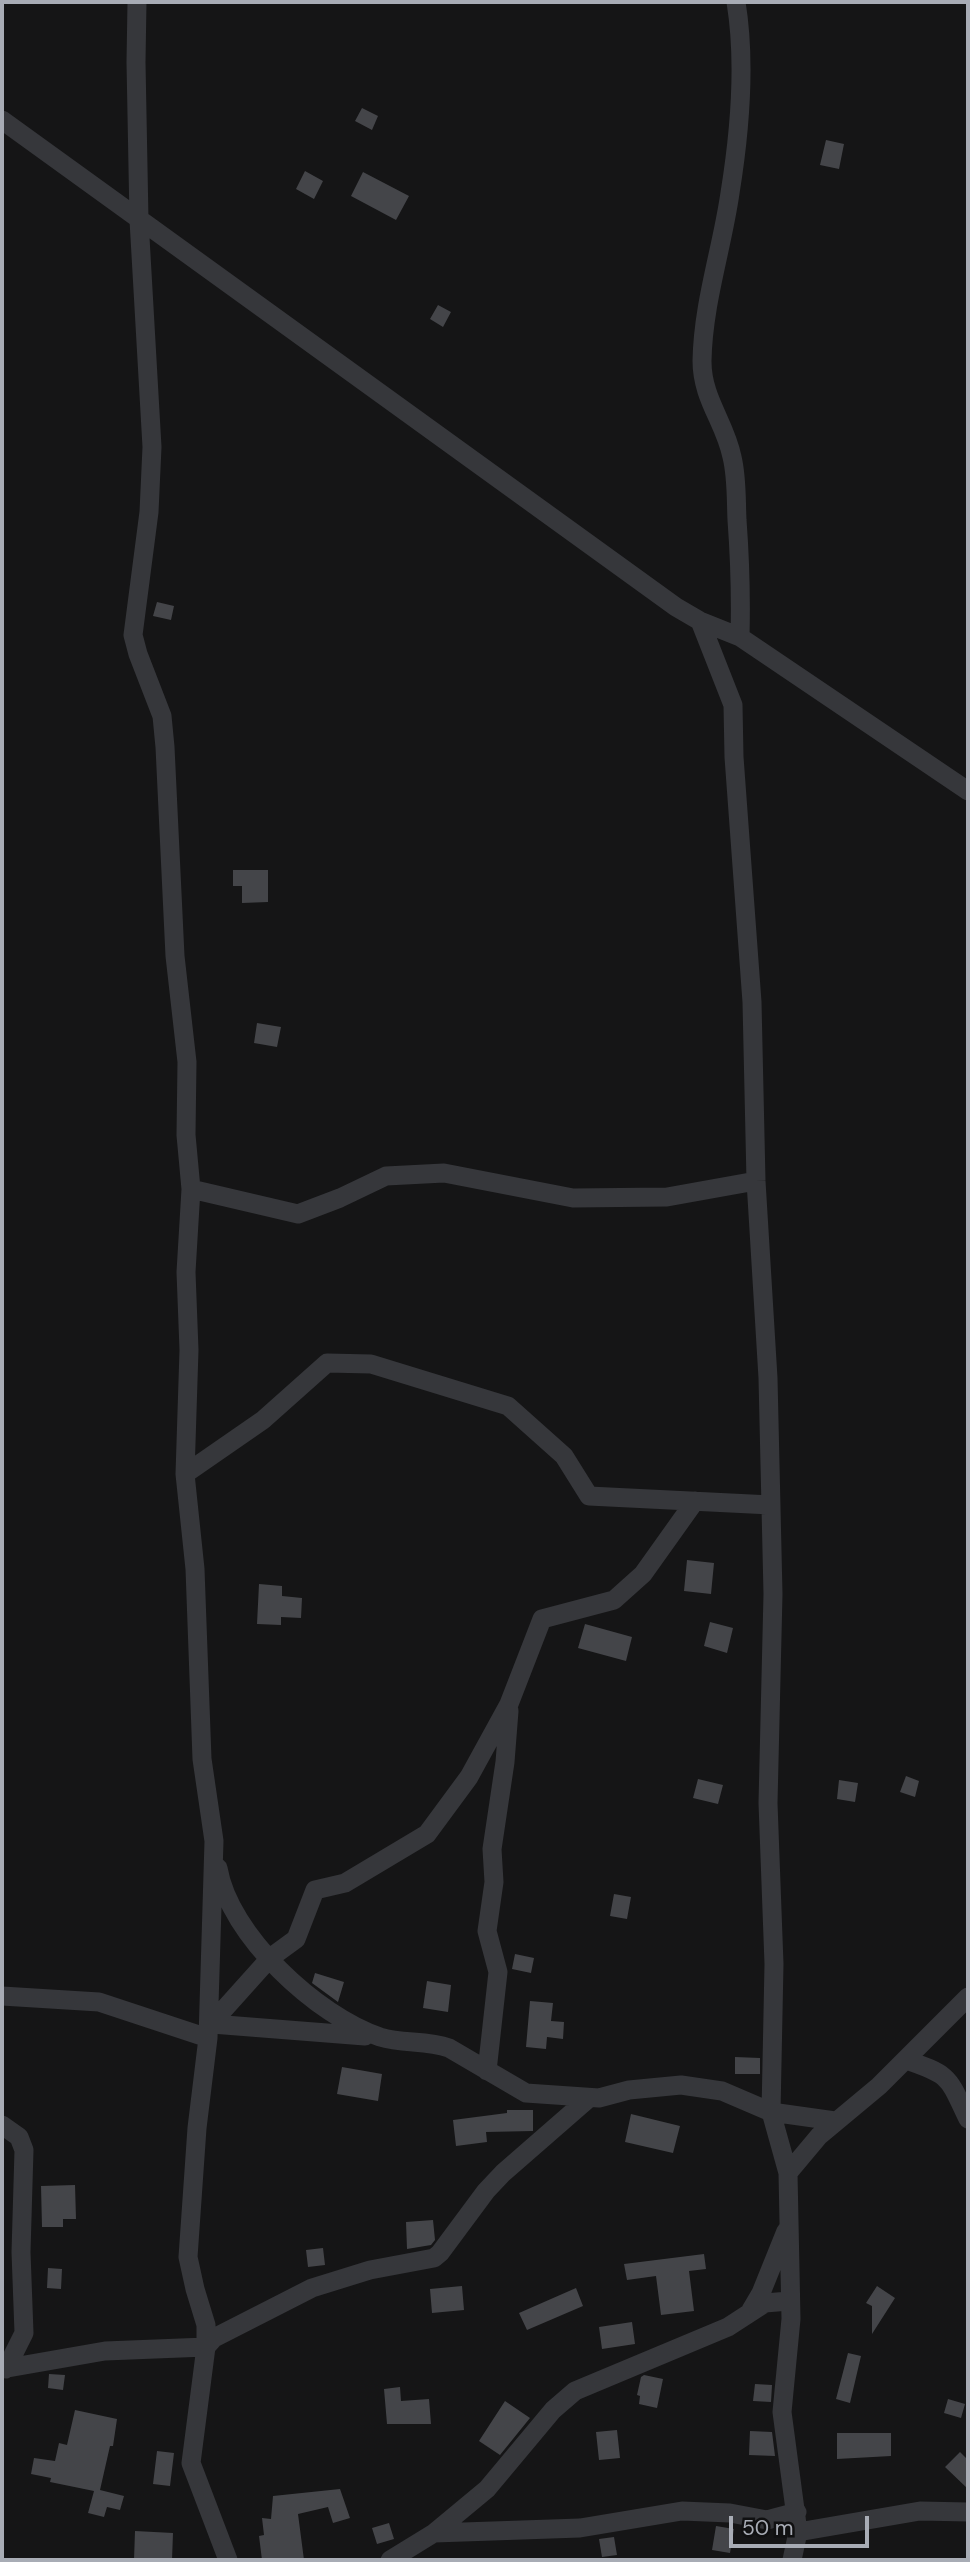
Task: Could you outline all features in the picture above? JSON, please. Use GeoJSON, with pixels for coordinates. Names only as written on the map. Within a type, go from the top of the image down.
{"type":"FeatureCollection","features":[{"type":"Feature","properties":{"kind":"street"},"geometry":{"type":"LineString","coordinates":[[137,2],[139,220],[152,447],[149,512],[133,635],[162,716],[166,747],[175,956],[187,1062],[186,1135],[191,1189],[186,1272],[189,1350],[185,1474],[195,1569],[201,1750],[210,1806],[213,1861],[210,2030],[197,2128],[188,2256],[206,2325],[206,2347],[191,2463],[228,2560]]}},
{"type":"Feature","properties":{"kind":"street"},"geometry":{"type":"LineString","coordinates":[[736,2],[740,104],[730,193],[703,332],[702,365],[707,398],[732,456],[741,587],[740,637]]}},
{"type":"Feature","properties":{"kind":"street"},"geometry":{"type":"LineString","coordinates":[[2,120],[665,599],[700,621],[740,637],[968,791]]}},
{"type":"Feature","properties":{"kind":"street"},"geometry":{"type":"LineString","coordinates":[[700,621],[733,705],[734,757],[752,1002],[755,1181],[768,1378],[773,1594],[768,1803],[774,1964],[771,2112],[788,2173],[791,2319],[782,2412],[797,2512],[798,2532],[792,2560]]}},
{"type":"Feature","properties":{"kind":"street"},"geometry":{"type":"LineString","coordinates":[[191,1189],[298,1214],[386,1176],[444,1173],[573,1198],[667,1197],[755,1181]]}},
{"type":"Feature","properties":{"kind":"street"},"geometry":{"type":"LineString","coordinates":[[185,1474],[263,1420],[327,1363],[371,1364],[508,1406],[564,1456],[589,1496],[771,1505]]}},
{"type":"Feature","properties":{"kind":"street"},"geometry":{"type":"LineString","coordinates":[[210,2030],[270,1958],[296,1939],[315,1890],[345,1883],[427,1834],[469,1777],[509,1704],[542,1619],[614,1600],[643,1574],[695,1501]]}},
{"type":"Feature","properties":{"kind":"street"},"geometry":{"type":"LineString","coordinates":[[487,2071],[498,1972],[488,1931],[494,1882],[492,1849],[505,1762],[509,1704]]}},
{"type":"Feature","properties":{"kind":"street"},"geometry":{"type":"LineString","coordinates":[[213,1861],[239,1919],[302,1992],[333,2015],[382,2037]]}},
{"type":"Feature","properties":{"kind":"street"},"geometry":{"type":"LineString","coordinates":[[2,1996],[99,2002],[210,2030],[382,2037],[436,2044],[462,2055],[526,2093],[589,2098],[658,2086],[681,2085],[722,2091],[771,2112],[835,2121]]}},
{"type":"Feature","properties":{"kind":"street"},"geometry":{"type":"LineString","coordinates":[[788,2173],[810,2145],[906,2060],[968,1997]]}},
{"type":"Feature","properties":{"kind":"street"},"geometry":{"type":"LineString","coordinates":[[906,2060],[937,2071],[946,2078],[968,2119]]}},
{"type":"Feature","properties":{"kind":"street"},"geometry":{"type":"LineString","coordinates":[[4,2369],[105,2351],[206,2347],[214,2338],[312,2288],[370,2270],[438,2256],[486,2191],[503,2173],[589,2098]]}},
{"type":"Feature","properties":{"kind":"street"},"geometry":{"type":"LineString","coordinates":[[2,2125],[19,2137],[24,2150],[21,2252],[24,2333],[4,2369]]}},
{"type":"Feature","properties":{"kind":"street"},"geometry":{"type":"LineString","coordinates":[[751,2310],[790,2220]]}},
{"type":"Feature","properties":{"kind":"street"},"geometry":{"type":"LineString","coordinates":[[390,2560],[406,2553],[487,2489],[553,2410],[575,2391],[728,2328],[751,2310],[773,2301],[789,2301]]}},
{"type":"Feature","properties":{"kind":"street"},"geometry":{"type":"LineString","coordinates":[[433,2533],[580,2528],[682,2511],[730,2513],[767,2520],[797,2512]]}},
{"type":"Feature","properties":{"kind":"street"},"geometry":{"type":"LineString","coordinates":[[798,2532],[920,2511],[968,2512]]}},
{"type":"Feature","properties":{"kind":"building"},"geometry":{"type":"Polygon","coordinates":[[[362,108],[378,116],[372,130],[355,121],[362,108]]]}},
{"type":"Feature","properties":{"kind":"building"},"geometry":{"type":"Polygon","coordinates":[[[826,140],[844,144],[839,169],[820,165],[826,140]]]}},
{"type":"Feature","properties":{"kind":"building"},"geometry":{"type":"Polygon","coordinates":[[[305,171],[323,181],[314,199],[296,189],[305,171]]]}},
{"type":"Feature","properties":{"kind":"building"},"geometry":{"type":"Polygon","coordinates":[[[363,172],[409,196],[396,220],[351,196],[363,172]]]}},
{"type":"Feature","properties":{"kind":"building"},"geometry":{"type":"Polygon","coordinates":[[[438,305],[451,312],[443,327],[430,319],[438,305]]]}},
{"type":"Feature","properties":{"kind":"building"},"geometry":{"type":"Polygon","coordinates":[[[157,602],[174,606],[171,620],[153,616],[157,602]]]}},
{"type":"Feature","properties":{"kind":"building"},"geometry":{"type":"Polygon","coordinates":[[[233,870],[268,870],[268,902],[242,903],[242,886],[233,886],[233,870]]]}},
{"type":"Feature","properties":{"kind":"building"},"geometry":{"type":"Polygon","coordinates":[[[257,1023],[281,1027],[277,1047],[254,1043],[257,1023]]]}},
{"type":"Feature","properties":{"kind":"building"},"geometry":{"type":"Polygon","coordinates":[[[687,1560],[714,1563],[711,1594],[684,1591],[687,1560]]]}},
{"type":"Feature","properties":{"kind":"building"},"geometry":{"type":"Polygon","coordinates":[[[259,1584],[282,1586],[282,1596],[302,1598],[301,1618],[281,1617],[281,1625],[257,1624],[259,1584]]]}},
{"type":"Feature","properties":{"kind":"building"},"geometry":{"type":"Polygon","coordinates":[[[710,1622],[733,1628],[727,1653],[704,1646],[710,1622]]]}},
{"type":"Feature","properties":{"kind":"building"},"geometry":{"type":"Polygon","coordinates":[[[585,1624],[632,1637],[626,1661],[578,1648],[585,1624]]]}},
{"type":"Feature","properties":{"kind":"building"},"geometry":{"type":"Polygon","coordinates":[[[906,1776],[919,1781],[915,1797],[900,1792],[906,1776]]]}},
{"type":"Feature","properties":{"kind":"building"},"geometry":{"type":"Polygon","coordinates":[[[698,1779],[723,1785],[718,1804],[693,1798],[698,1779]]]}},
{"type":"Feature","properties":{"kind":"building"},"geometry":{"type":"Polygon","coordinates":[[[839,1780],[858,1783],[855,1802],[837,1799],[839,1780]]]}},
{"type":"Feature","properties":{"kind":"building"},"geometry":{"type":"Polygon","coordinates":[[[614,1894],[631,1897],[627,1919],[610,1916],[614,1894]]]}},
{"type":"Feature","properties":{"kind":"building"},"geometry":{"type":"Polygon","coordinates":[[[515,1954],[534,1958],[531,1973],[512,1969],[515,1954]]]}},
{"type":"Feature","properties":{"kind":"building"},"geometry":{"type":"Polygon","coordinates":[[[315,1973],[344,1982],[338,2002],[312,1983],[315,1973]]]}},
{"type":"Feature","properties":{"kind":"building"},"geometry":{"type":"Polygon","coordinates":[[[427,1981],[451,1985],[448,2012],[423,2008],[427,1981]]]}},
{"type":"Feature","properties":{"kind":"building"},"geometry":{"type":"Polygon","coordinates":[[[530,2001],[553,2003],[551,2021],[564,2022],[563,2039],[547,2037],[546,2049],[526,2047],[530,2001]]]}},
{"type":"Feature","properties":{"kind":"building"},"geometry":{"type":"Polygon","coordinates":[[[735,2057],[760,2058],[760,2074],[735,2074],[735,2057]]]}},
{"type":"Feature","properties":{"kind":"building"},"geometry":{"type":"Polygon","coordinates":[[[342,2067],[382,2074],[378,2101],[337,2094],[342,2067]]]}},
{"type":"Feature","properties":{"kind":"building"},"geometry":{"type":"Polygon","coordinates":[[[507,2110],[533,2110],[533,2131],[486,2132],[487,2142],[456,2146],[453,2120],[507,2113],[507,2110]]]}},
{"type":"Feature","properties":{"kind":"building"},"geometry":{"type":"Polygon","coordinates":[[[631,2114],[680,2126],[673,2153],[625,2142],[631,2114]]]}},
{"type":"Feature","properties":{"kind":"building"},"geometry":{"type":"Polygon","coordinates":[[[75,2185],[76,2219],[63,2219],[63,2227],[42,2227],[41,2186],[75,2185]]]}},
{"type":"Feature","properties":{"kind":"building"},"geometry":{"type":"Polygon","coordinates":[[[433,2220],[435,2240],[431,2245],[407,2249],[406,2222],[433,2220]]]}},
{"type":"Feature","properties":{"kind":"building"},"geometry":{"type":"Polygon","coordinates":[[[323,2248],[325,2265],[308,2267],[306,2250],[323,2248]]]}},
{"type":"Feature","properties":{"kind":"building"},"geometry":{"type":"Polygon","coordinates":[[[704,2254],[706,2269],[689,2271],[694,2311],[661,2315],[656,2276],[627,2280],[624,2264],[704,2254]]]}},
{"type":"Feature","properties":{"kind":"building"},"geometry":{"type":"Polygon","coordinates":[[[48,2268],[62,2269],[61,2289],[47,2288],[48,2268]]]}},
{"type":"Feature","properties":{"kind":"building"},"geometry":{"type":"Polygon","coordinates":[[[462,2286],[464,2310],[432,2313],[430,2289],[462,2286]]]}},
{"type":"Feature","properties":{"kind":"building"},"geometry":{"type":"Polygon","coordinates":[[[877,2286],[895,2298],[872,2334],[872,2306],[866,2303],[877,2286]]]}},
{"type":"Feature","properties":{"kind":"building"},"geometry":{"type":"Polygon","coordinates":[[[576,2288],[583,2306],[527,2330],[519,2313],[576,2288]]]}},
{"type":"Feature","properties":{"kind":"building"},"geometry":{"type":"Polygon","coordinates":[[[632,2322],[635,2344],[602,2349],[599,2327],[632,2322]]]}},
{"type":"Feature","properties":{"kind":"building"},"geometry":{"type":"Polygon","coordinates":[[[848,2353],[861,2356],[850,2403],[836,2399],[848,2353]]]}},
{"type":"Feature","properties":{"kind":"building"},"geometry":{"type":"Polygon","coordinates":[[[49,2374],[65,2375],[63,2390],[48,2388],[49,2374]]]}},
{"type":"Feature","properties":{"kind":"building"},"geometry":{"type":"Polygon","coordinates":[[[644,2375],[663,2379],[657,2408],[639,2404],[640,2396],[637,2395],[641,2377],[644,2375]]]}},
{"type":"Feature","properties":{"kind":"building"},"geometry":{"type":"Polygon","coordinates":[[[755,2384],[772,2385],[771,2402],[753,2401],[755,2384]]]}},
{"type":"Feature","properties":{"kind":"building"},"geometry":{"type":"Polygon","coordinates":[[[400,2387],[401,2401],[429,2399],[431,2424],[387,2424],[384,2389],[400,2387]]]}},
{"type":"Feature","properties":{"kind":"building"},"geometry":{"type":"Polygon","coordinates":[[[948,2399],[965,2404],[961,2418],[944,2413],[948,2399]]]}},
{"type":"Feature","properties":{"kind":"building"},"geometry":{"type":"Polygon","coordinates":[[[505,2401],[530,2418],[500,2455],[479,2441],[505,2401]]]}},
{"type":"Feature","properties":{"kind":"building"},"geometry":{"type":"Polygon","coordinates":[[[75,2410],[117,2419],[113,2446],[110,2446],[100,2490],[124,2496],[120,2510],[107,2507],[104,2517],[88,2513],[94,2491],[50,2482],[51,2478],[31,2474],[34,2458],[55,2461],[59,2443],[67,2445],[75,2410]]]}},
{"type":"Feature","properties":{"kind":"building"},"geometry":{"type":"Polygon","coordinates":[[[617,2430],[620,2458],[599,2460],[596,2432],[617,2430]]]}},
{"type":"Feature","properties":{"kind":"building"},"geometry":{"type":"Polygon","coordinates":[[[750,2431],[772,2432],[775,2456],[749,2455],[750,2431]]]}},
{"type":"Feature","properties":{"kind":"building"},"geometry":{"type":"Polygon","coordinates":[[[837,2433],[891,2433],[891,2456],[837,2459],[837,2433]]]}},
{"type":"Feature","properties":{"kind":"building"},"geometry":{"type":"Polygon","coordinates":[[[157,2451],[174,2453],[170,2486],[153,2484],[157,2451]]]}},
{"type":"Feature","properties":{"kind":"building"},"geometry":{"type":"Polygon","coordinates":[[[960,2452],[968,2460],[968,2489],[945,2467],[960,2452]]]}},
{"type":"Feature","properties":{"kind":"building"},"geometry":{"type":"Polygon","coordinates":[[[340,2489],[350,2518],[333,2523],[328,2507],[298,2514],[304,2560],[262,2560],[259,2536],[264,2535],[262,2518],[271,2519],[273,2496],[340,2489]]]}},
{"type":"Feature","properties":{"kind":"building"},"geometry":{"type":"Polygon","coordinates":[[[389,2523],[394,2539],[377,2544],[372,2528],[389,2523]]]}},
{"type":"Feature","properties":{"kind":"building"},"geometry":{"type":"Polygon","coordinates":[[[716,2526],[734,2529],[730,2553],[712,2550],[716,2526]]]}},
{"type":"Feature","properties":{"kind":"building"},"geometry":{"type":"Polygon","coordinates":[[[135,2531],[173,2533],[172,2560],[134,2560],[135,2531]]]}},
{"type":"Feature","properties":{"kind":"building"},"geometry":{"type":"Polygon","coordinates":[[[614,2537],[617,2555],[602,2557],[599,2539],[614,2537]]]}}]}
